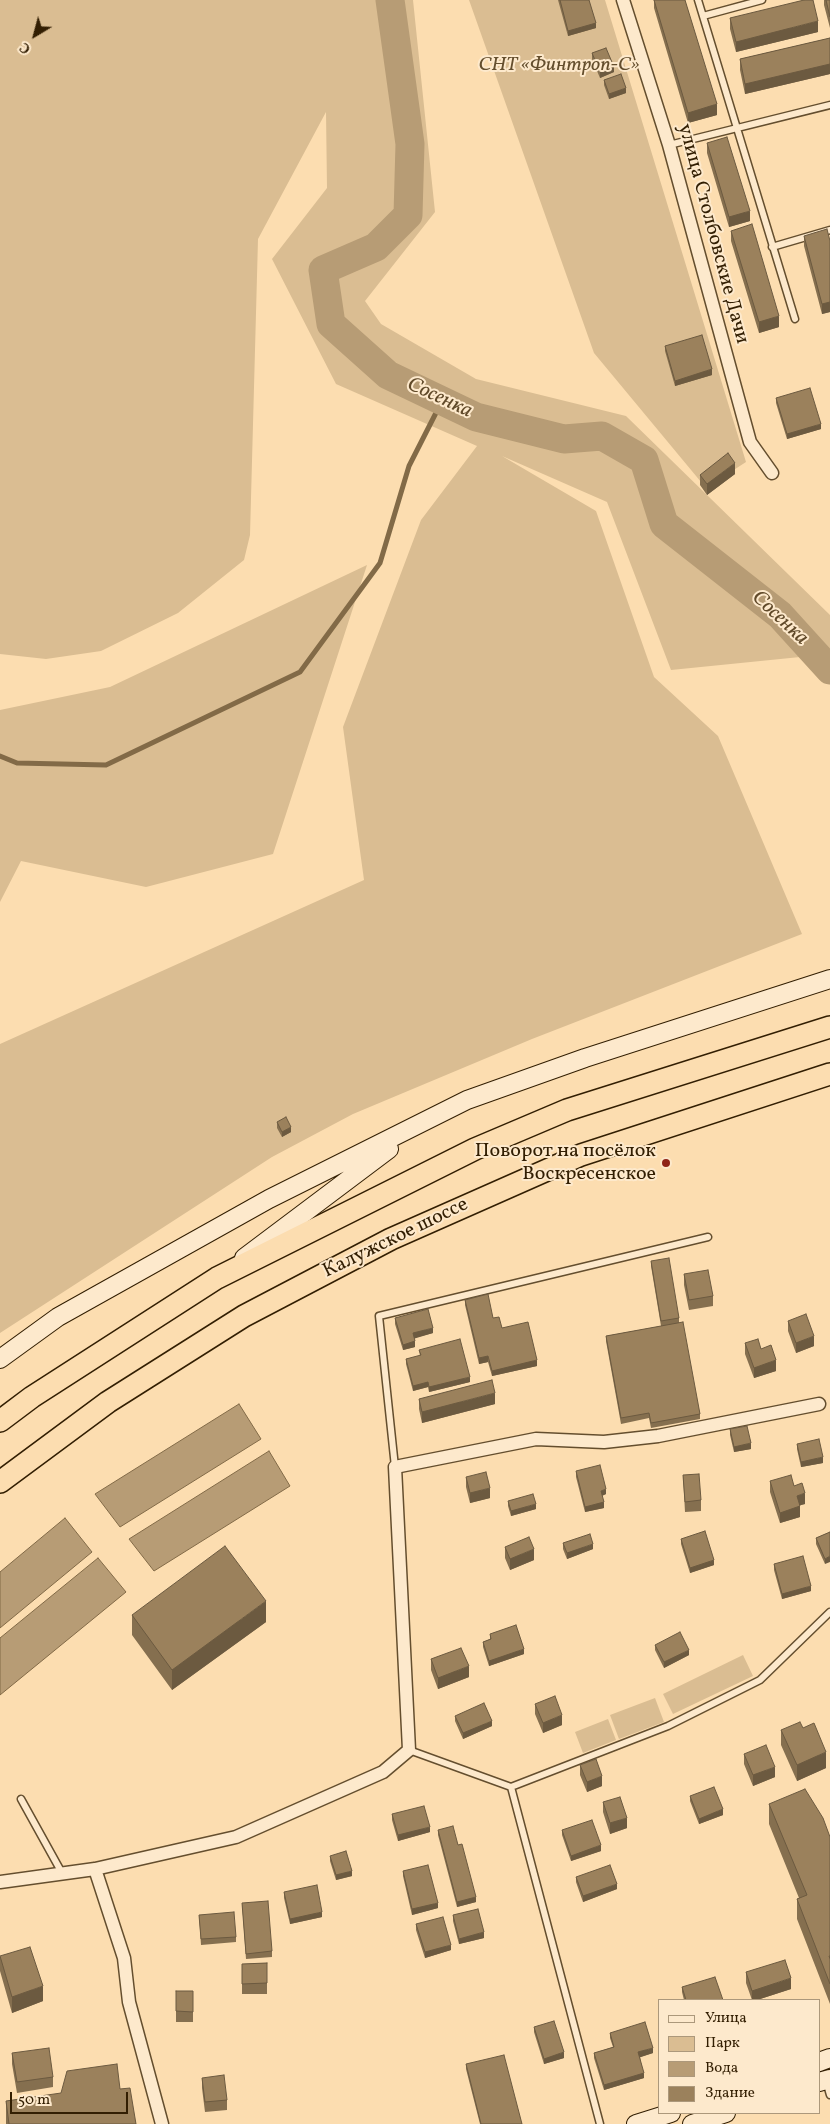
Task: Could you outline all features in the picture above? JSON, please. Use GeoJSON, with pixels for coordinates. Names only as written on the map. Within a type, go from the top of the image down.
{"type":"FeatureCollection","features":[{"type":"Feature","properties":{"kind":"highway"},"geometry":{"type":"LineString","coordinates":[[0,1421],[32,1397],[217,1278],[475,1149],[567,1110],[827,1028]]}},
{"type":"Feature","properties":{"kind":"highway","name":"Калужское шоссе"},"geometry":{"type":"LineString","coordinates":[[0,1482],[108,1402],[244,1316],[391,1239],[581,1155],[830,1074]]}},
{"type":"Feature","properties":{"kind":"main road"},"geometry":{"type":"LineString","coordinates":[[0,1359],[58,1317],[268,1199],[468,1100],[585,1058],[830,979]]}},
{"type":"Feature","properties":{"kind":"main road"},"geometry":{"type":"LineString","coordinates":[[217,1278],[430,1120]]}},
{"type":"Feature","properties":{"kind":"main road"},"geometry":{"type":"LineString","coordinates":[[636,2124],[668,2114]]}},
{"type":"Feature","properties":{"kind":"main road"},"geometry":{"type":"LineString","coordinates":[[692,2124],[723,2114]]}},
{"type":"Feature","properties":{"kind":"street","name":"улица Столбовские Дачи"},"geometry":{"type":"LineString","coordinates":[[623,0],[670,145],[750,442],[772,473]]}},
{"type":"Feature","properties":{"kind":"street"},"geometry":{"type":"LineString","coordinates":[[0,1882],[95,1869],[244,1834],[383,1772],[409,1750],[395,1467],[536,1439],[604,1442],[658,1436],[819,1404]]}},
{"type":"Feature","properties":{"kind":"street"},"geometry":{"type":"LineString","coordinates":[[95,1869],[124,1958],[129,2002],[162,2124]]}},
{"type":"Feature","properties":{"kind":"lane"},"geometry":{"type":"LineString","coordinates":[[698,0],[795,319]]}},
{"type":"Feature","properties":{"kind":"lane"},"geometry":{"type":"LineString","coordinates":[[702,16],[762,0]]}},
{"type":"Feature","properties":{"kind":"lane"},"geometry":{"type":"LineString","coordinates":[[670,145],[830,105]]}},
{"type":"Feature","properties":{"kind":"lane"},"geometry":{"type":"LineString","coordinates":[[772,247],[830,230]]}},
{"type":"Feature","properties":{"kind":"lane"},"geometry":{"type":"LineString","coordinates":[[395,1467],[379,1316],[708,1237]]}},
{"type":"Feature","properties":{"kind":"lane"},"geometry":{"type":"LineString","coordinates":[[409,1750],[511,1788],[668,1726],[760,1680],[830,1612]]}},
{"type":"Feature","properties":{"kind":"lane"},"geometry":{"type":"LineString","coordinates":[[511,1788],[600,2124]]}},
{"type":"Feature","properties":{"kind":"lane"},"geometry":{"type":"LineString","coordinates":[[21,1799],[62,1873]]}},
{"type":"Feature","properties":{"kind":"green space"},"geometry":{"type":"Polygon","coordinates":[[[0,0],[413,0],[435,212],[365,301],[381,324],[476,379],[626,416],[830,615],[830,654],[671,670],[607,502],[502,456],[596,511],[654,677],[718,736],[802,934],[532,1039],[353,1114],[272,1157],[0,1333],[0,1044],[364,880],[343,727],[421,520],[477,446],[336,384],[272,259],[327,188],[326,112],[258,239],[250,535],[244,560],[178,613],[101,651],[46,659],[0,654],[0,0]]]}},
{"type":"Feature","properties":{"kind":"green space","name":"СНТ «Финтроп-С»"},"geometry":{"type":"Polygon","coordinates":[[[469,0],[605,0],[746,462],[706,488],[594,353],[469,0]]]}},
{"type":"Feature","properties":{"kind":"green space"},"geometry":{"type":"Polygon","coordinates":[[[367,565],[273,854],[146,887],[21,861],[0,902],[0,710],[110,687],[367,565]]]}},
{"type":"Feature","properties":{"kind":"green space"},"geometry":{"type":"Polygon","coordinates":[[[743,1655],[753,1676],[673,1714],[663,1694],[743,1655]]]}},
{"type":"Feature","properties":{"kind":"green space"},"geometry":{"type":"Polygon","coordinates":[[[655,1698],[664,1722],[619,1739],[610,1715],[655,1698]]]}},
{"type":"Feature","properties":{"kind":"green space"},"geometry":{"type":"Polygon","coordinates":[[[608,1719],[616,1740],[583,1753],[575,1732],[608,1719]]]}},
{"type":"Feature","properties":{"kind":"water"},"geometry":{"type":"Polygon","coordinates":[[[239,1404],[261,1439],[120,1527],[95,1494],[239,1404]]]}},
{"type":"Feature","properties":{"kind":"water"},"geometry":{"type":"Polygon","coordinates":[[[269,1451],[290,1486],[154,1571],[129,1539],[269,1451]]]}},
{"type":"Feature","properties":{"kind":"water"},"geometry":{"type":"Polygon","coordinates":[[[65,1518],[92,1552],[0,1628],[0,1572],[65,1518]]]}},
{"type":"Feature","properties":{"kind":"water"},"geometry":{"type":"Polygon","coordinates":[[[98,1558],[126,1592],[0,1695],[0,1638],[98,1558]]]}},
{"type":"Feature","properties":{"kind":"building"},"geometry":{"type":"Polygon","coordinates":[[[560,0],[589,0],[596,23],[568,31],[560,0]]]}},
{"type":"Feature","properties":{"kind":"building"},"geometry":{"type":"Polygon","coordinates":[[[654,0],[685,0],[717,104],[688,113],[654,0]]]}},
{"type":"Feature","properties":{"kind":"building"},"geometry":{"type":"Polygon","coordinates":[[[804,0],[813,0],[818,21],[736,42],[730,18],[804,0]]]}},
{"type":"Feature","properties":{"kind":"building"},"geometry":{"type":"Polygon","coordinates":[[[826,0],[830,0],[830,17],[826,0]]]}},
{"type":"Feature","properties":{"kind":"building"},"geometry":{"type":"Polygon","coordinates":[[[830,38],[830,64],[745,84],[740,59],[830,38]]]}},
{"type":"Feature","properties":{"kind":"building"},"geometry":{"type":"Polygon","coordinates":[[[606,48],[614,67],[600,72],[592,53],[606,48]]]}},
{"type":"Feature","properties":{"kind":"building"},"geometry":{"type":"Polygon","coordinates":[[[621,74],[626,88],[609,94],[604,80],[621,74]]]}},
{"type":"Feature","properties":{"kind":"building"},"geometry":{"type":"Polygon","coordinates":[[[727,137],[750,211],[729,217],[707,143],[727,137]]]}},
{"type":"Feature","properties":{"kind":"building"},"geometry":{"type":"Polygon","coordinates":[[[752,224],[779,316],[759,322],[731,231],[752,224]]]}},
{"type":"Feature","properties":{"kind":"building"},"geometry":{"type":"Polygon","coordinates":[[[827,229],[830,241],[830,302],[822,304],[804,236],[827,229]]]}},
{"type":"Feature","properties":{"kind":"building"},"geometry":{"type":"Polygon","coordinates":[[[702,335],[712,369],[675,381],[665,346],[702,335]]]}},
{"type":"Feature","properties":{"kind":"building"},"geometry":{"type":"Polygon","coordinates":[[[810,388],[821,424],[787,434],[776,398],[810,388]]]}},
{"type":"Feature","properties":{"kind":"building"},"geometry":{"type":"Polygon","coordinates":[[[728,453],[735,463],[707,484],[700,475],[728,453]]]}},
{"type":"Feature","properties":{"kind":"building"},"geometry":{"type":"Polygon","coordinates":[[[286,1117],[291,1127],[282,1132],[277,1122],[286,1117]]]}},
{"type":"Feature","properties":{"kind":"building"},"geometry":{"type":"Polygon","coordinates":[[[669,1258],[679,1318],[661,1321],[651,1261],[669,1258]]]}},
{"type":"Feature","properties":{"kind":"building"},"geometry":{"type":"Polygon","coordinates":[[[708,1270],[713,1296],[689,1300],[684,1274],[708,1270]]]}},
{"type":"Feature","properties":{"kind":"building"},"geometry":{"type":"Polygon","coordinates":[[[488,1294],[493,1318],[499,1317],[502,1328],[528,1322],[537,1360],[492,1371],[488,1356],[479,1358],[465,1300],[488,1294]]]}},
{"type":"Feature","properties":{"kind":"building"},"geometry":{"type":"Polygon","coordinates":[[[428,1309],[433,1328],[413,1333],[415,1341],[403,1345],[395,1318],[428,1309]]]}},
{"type":"Feature","properties":{"kind":"building"},"geometry":{"type":"Polygon","coordinates":[[[806,1314],[814,1336],[796,1343],[788,1321],[806,1314]]]}},
{"type":"Feature","properties":{"kind":"building"},"geometry":{"type":"Polygon","coordinates":[[[683,1322],[700,1414],[651,1423],[649,1413],[621,1418],[606,1336],[683,1322]]]}},
{"type":"Feature","properties":{"kind":"building"},"geometry":{"type":"Polygon","coordinates":[[[460,1339],[470,1377],[429,1387],[428,1382],[413,1386],[406,1359],[421,1355],[419,1350],[460,1339]]]}},
{"type":"Feature","properties":{"kind":"building"},"geometry":{"type":"Polygon","coordinates":[[[758,1339],[761,1349],[771,1345],[776,1360],[754,1368],[745,1343],[758,1339]]]}},
{"type":"Feature","properties":{"kind":"building"},"geometry":{"type":"Polygon","coordinates":[[[492,1380],[495,1393],[422,1412],[419,1399],[492,1380]]]}},
{"type":"Feature","properties":{"kind":"building"},"geometry":{"type":"Polygon","coordinates":[[[747,1426],[751,1443],[734,1447],[730,1429],[747,1426]]]}},
{"type":"Feature","properties":{"kind":"building"},"geometry":{"type":"Polygon","coordinates":[[[819,1439],[823,1457],[801,1462],[797,1444],[819,1439]]]}},
{"type":"Feature","properties":{"kind":"building"},"geometry":{"type":"Polygon","coordinates":[[[600,1465],[606,1489],[601,1491],[604,1502],[585,1507],[576,1471],[600,1465]]]}},
{"type":"Feature","properties":{"kind":"building"},"geometry":{"type":"Polygon","coordinates":[[[486,1472],[490,1488],[470,1493],[466,1477],[486,1472]]]}},
{"type":"Feature","properties":{"kind":"building"},"geometry":{"type":"Polygon","coordinates":[[[699,1474],[701,1500],[685,1502],[683,1475],[699,1474]]]}},
{"type":"Feature","properties":{"kind":"building"},"geometry":{"type":"Polygon","coordinates":[[[791,1475],[794,1486],[802,1483],[805,1493],[797,1496],[800,1506],[780,1513],[770,1481],[791,1475]]]}},
{"type":"Feature","properties":{"kind":"building"},"geometry":{"type":"Polygon","coordinates":[[[533,1494],[536,1504],[511,1511],[508,1501],[533,1494]]]}},
{"type":"Feature","properties":{"kind":"building"},"geometry":{"type":"Polygon","coordinates":[[[705,1531],[714,1560],[690,1568],[681,1539],[705,1531]]]}},
{"type":"Feature","properties":{"kind":"building"},"geometry":{"type":"Polygon","coordinates":[[[830,1532],[830,1556],[825,1559],[816,1538],[830,1532]]]}},
{"type":"Feature","properties":{"kind":"building"},"geometry":{"type":"Polygon","coordinates":[[[590,1534],[593,1544],[567,1553],[563,1543],[590,1534]]]}},
{"type":"Feature","properties":{"kind":"building"},"geometry":{"type":"Polygon","coordinates":[[[529,1537],[534,1549],[510,1559],[505,1547],[529,1537]]]}},
{"type":"Feature","properties":{"kind":"building"},"geometry":{"type":"Polygon","coordinates":[[[225,1546],[266,1601],[172,1670],[132,1615],[225,1546]]]}},
{"type":"Feature","properties":{"kind":"building"},"geometry":{"type":"Polygon","coordinates":[[[803,1556],[811,1586],[782,1594],[774,1564],[803,1556]]]}},
{"type":"Feature","properties":{"kind":"building"},"geometry":{"type":"Polygon","coordinates":[[[516,1625],[524,1649],[489,1661],[483,1642],[491,1639],[490,1634],[516,1625]]]}},
{"type":"Feature","properties":{"kind":"building"},"geometry":{"type":"Polygon","coordinates":[[[680,1632],[689,1650],[664,1662],[655,1645],[680,1632]]]}},
{"type":"Feature","properties":{"kind":"building"},"geometry":{"type":"Polygon","coordinates":[[[461,1648],[469,1666],[438,1678],[431,1659],[461,1648]]]}},
{"type":"Feature","properties":{"kind":"building"},"geometry":{"type":"Polygon","coordinates":[[[555,1696],[562,1715],[543,1723],[535,1704],[555,1696]]]}},
{"type":"Feature","properties":{"kind":"building"},"geometry":{"type":"Polygon","coordinates":[[[484,1703],[492,1721],[463,1733],[455,1716],[484,1703]]]}},
{"type":"Feature","properties":{"kind":"building"},"geometry":{"type":"Polygon","coordinates":[[[800,1722],[803,1728],[814,1723],[826,1752],[797,1765],[781,1730],[800,1722]]]}},
{"type":"Feature","properties":{"kind":"building"},"geometry":{"type":"Polygon","coordinates":[[[766,1745],[775,1767],[753,1775],[744,1754],[766,1745]]]}},
{"type":"Feature","properties":{"kind":"building"},"geometry":{"type":"Polygon","coordinates":[[[596,1759],[602,1776],[587,1782],[580,1765],[596,1759]]]}},
{"type":"Feature","properties":{"kind":"building"},"geometry":{"type":"Polygon","coordinates":[[[714,1787],[723,1809],[699,1819],[690,1796],[714,1787]]]}},
{"type":"Feature","properties":{"kind":"building"},"geometry":{"type":"Polygon","coordinates":[[[805,1789],[823,1818],[830,1837],[830,1984],[797,1899],[807,1895],[769,1804],[805,1789]]]}},
{"type":"Feature","properties":{"kind":"building"},"geometry":{"type":"Polygon","coordinates":[[[620,1797],[627,1818],[610,1823],[603,1802],[620,1797]]]}},
{"type":"Feature","properties":{"kind":"building"},"geometry":{"type":"Polygon","coordinates":[[[424,1806],[430,1827],[398,1835],[392,1814],[424,1806]]]}},
{"type":"Feature","properties":{"kind":"building"},"geometry":{"type":"Polygon","coordinates":[[[592,1820],[601,1845],[571,1856],[562,1830],[592,1820]]]}},
{"type":"Feature","properties":{"kind":"building"},"geometry":{"type":"Polygon","coordinates":[[[453,1826],[458,1845],[462,1844],[476,1897],[457,1902],[438,1830],[453,1826]]]}},
{"type":"Feature","properties":{"kind":"building"},"geometry":{"type":"Polygon","coordinates":[[[346,1851],[352,1871],[336,1875],[330,1856],[346,1851]]]}},
{"type":"Feature","properties":{"kind":"building"},"geometry":{"type":"Polygon","coordinates":[[[428,1865],[438,1903],[412,1909],[403,1871],[428,1865]]]}},
{"type":"Feature","properties":{"kind":"building"},"geometry":{"type":"Polygon","coordinates":[[[610,1865],[617,1884],[583,1896],[576,1877],[610,1865]]]}},
{"type":"Feature","properties":{"kind":"building"},"geometry":{"type":"Polygon","coordinates":[[[317,1885],[322,1912],[290,1919],[284,1892],[317,1885]]]}},
{"type":"Feature","properties":{"kind":"building"},"geometry":{"type":"Polygon","coordinates":[[[268,1901],[272,1951],[246,1954],[242,1903],[268,1901]]]}},
{"type":"Feature","properties":{"kind":"building"},"geometry":{"type":"Polygon","coordinates":[[[478,1909],[484,1932],[459,1939],[453,1915],[478,1909]]]}},
{"type":"Feature","properties":{"kind":"building"},"geometry":{"type":"Polygon","coordinates":[[[234,1912],[236,1937],[201,1939],[199,1915],[234,1912]]]}},
{"type":"Feature","properties":{"kind":"building"},"geometry":{"type":"Polygon","coordinates":[[[443,1917],[451,1945],[425,1952],[416,1924],[443,1917]]]}},
{"type":"Feature","properties":{"kind":"building"},"geometry":{"type":"Polygon","coordinates":[[[30,1947],[43,1986],[12,1997],[0,1956],[30,1947]]]}},
{"type":"Feature","properties":{"kind":"building"},"geometry":{"type":"Polygon","coordinates":[[[785,1960],[791,1978],[752,1991],[746,1972],[785,1960]]]}},
{"type":"Feature","properties":{"kind":"building"},"geometry":{"type":"Polygon","coordinates":[[[267,1963],[267,1983],[242,1984],[242,1964],[267,1963]]]}},
{"type":"Feature","properties":{"kind":"building"},"geometry":{"type":"Polygon","coordinates":[[[715,1977],[723,1999],[686,1999],[682,1987],[715,1977]]]}},
{"type":"Feature","properties":{"kind":"building"},"geometry":{"type":"Polygon","coordinates":[[[176,1991],[193,1991],[193,2012],[176,2011],[176,1991]]]}},
{"type":"Feature","properties":{"kind":"building"},"geometry":{"type":"Polygon","coordinates":[[[554,2021],[564,2052],[544,2059],[534,2027],[554,2021]]]}},
{"type":"Feature","properties":{"kind":"building"},"geometry":{"type":"Polygon","coordinates":[[[645,2022],[653,2048],[638,2052],[644,2073],[604,2085],[594,2053],[614,2047],[610,2033],[645,2022]]]}},
{"type":"Feature","properties":{"kind":"building"},"geometry":{"type":"Polygon","coordinates":[[[49,2048],[53,2077],[17,2082],[12,2053],[49,2048]]]}},
{"type":"Feature","properties":{"kind":"building"},"geometry":{"type":"Polygon","coordinates":[[[504,2055],[522,2124],[481,2124],[466,2064],[504,2055]]]}},
{"type":"Feature","properties":{"kind":"building"},"geometry":{"type":"Polygon","coordinates":[[[117,2064],[120,2089],[130,2088],[136,2124],[9,2124],[6,2101],[61,2093],[67,2071],[117,2064]]]}},
{"type":"Feature","properties":{"kind":"building"},"geometry":{"type":"Polygon","coordinates":[[[224,2075],[227,2100],[205,2102],[202,2078],[224,2075]]]}},
{"type":"Feature","properties":{"kind":"waterway","name":"Сосенка"},"geometry":{"type":"LineString","coordinates":[[390,0],[410,144],[408,215],[376,247],[323,270],[331,324],[388,375],[476,417],[564,439],[602,436],[644,460],[664,524],[780,615],[830,670]]}},
{"type":"Feature","properties":{"kind":"waterway"},"geometry":{"type":"LineString","coordinates":[[0,756],[17,763],[106,765],[300,672],[380,563],[409,466],[442,401]]}},
{"type":"Feature","properties":{"kind":"place","name":"Поворот на посёлок Воскресенское"},"geometry":{"type":"Point","coordinates":[666,1163]}}]}
